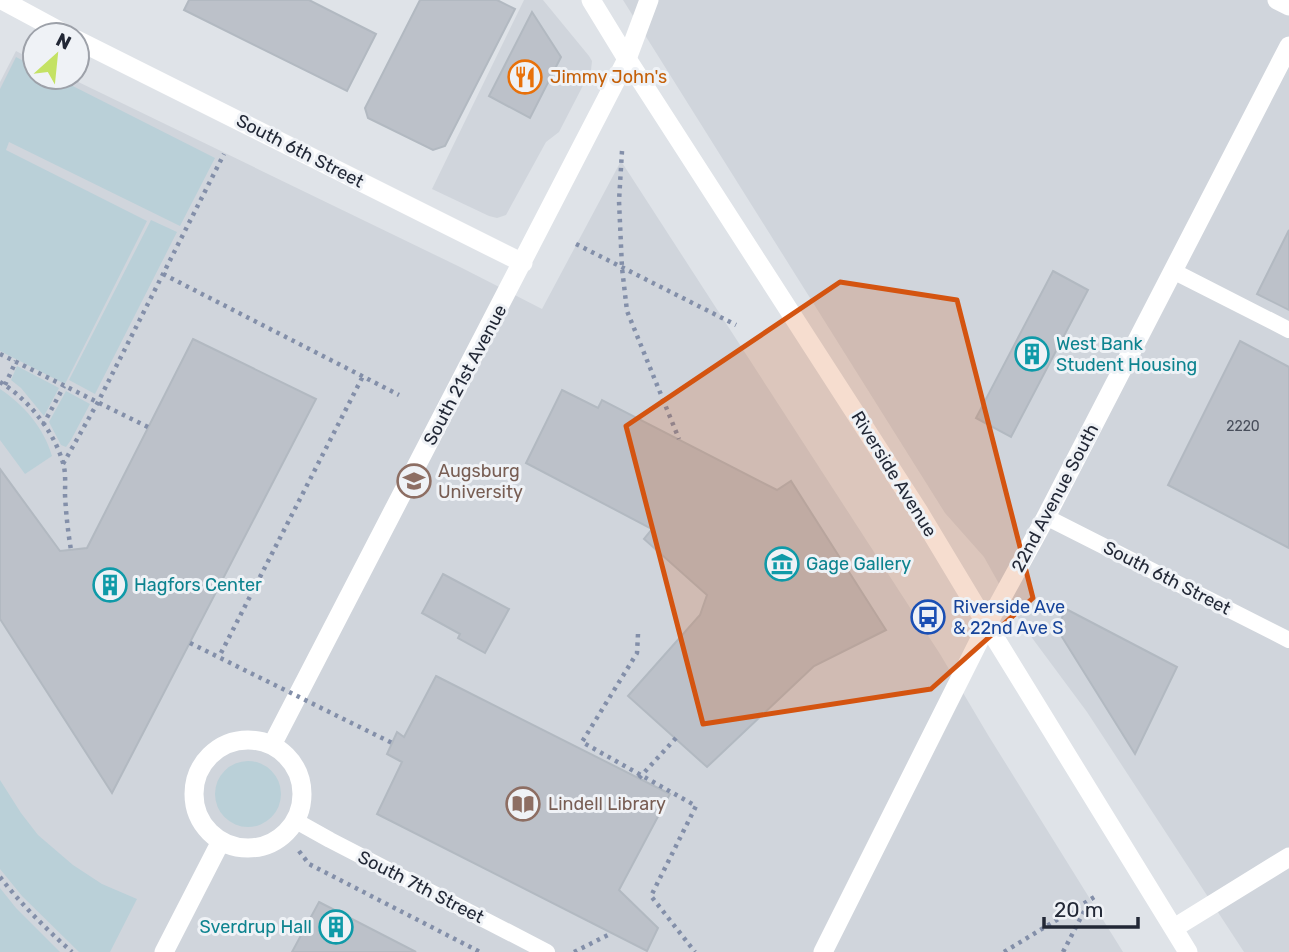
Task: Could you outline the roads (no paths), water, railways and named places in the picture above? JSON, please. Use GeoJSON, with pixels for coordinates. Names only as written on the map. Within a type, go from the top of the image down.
{"type":"FeatureCollection","features":[{"type":"Feature","properties":{"kind":"street"},"geometry":{"type":"LineString","coordinates":[[2,0],[41,21]]}},
{"type":"Feature","properties":{"kind":"street","name":"Riverside Avenue"},"geometry":{"type":"LineString","coordinates":[[591,0],[919,512],[1188,952]]}},
{"type":"Feature","properties":{"kind":"street","name":"South 21st Avenue"},"geometry":{"type":"LineString","coordinates":[[272,745],[627,59],[649,0]]}},
{"type":"Feature","properties":{"kind":"street"},"geometry":{"type":"LineString","coordinates":[[1277,0],[1289,6]]}},
{"type":"Feature","properties":{"kind":"street","name":"22nd Avenue South"},"geometry":{"type":"LineString","coordinates":[[823,952],[986,625],[1046,517],[1289,46]]}},
{"type":"Feature","properties":{"kind":"street","name":"South 6th Street"},"geometry":{"type":"LineString","coordinates":[[91,47],[523,263]]}},
{"type":"Feature","properties":{"kind":"street"},"geometry":{"type":"LineString","coordinates":[[254,740],[272,745],[286,756],[297,770],[302,786],[302,804],[290,827],[271,844],[254,848],[237,848],[221,841],[207,830],[197,814],[194,796],[196,777],[205,761],[218,748],[235,741],[254,740]]}},
{"type":"Feature","properties":{"kind":"street"},"geometry":{"type":"LineString","coordinates":[[164,952],[221,841]]}},
{"type":"Feature","properties":{"kind":"street"},"geometry":{"type":"LineString","coordinates":[[1174,928],[1289,857]]}},
{"type":"Feature","properties":{"kind":"lane"},"geometry":{"type":"LineString","coordinates":[[1173,271],[1289,330]]}},
{"type":"Feature","properties":{"kind":"lane","name":"South 6th Street"},"geometry":{"type":"LineString","coordinates":[[1046,517],[1289,640]]}},
{"type":"Feature","properties":{"kind":"lane","name":"South 7th Street"},"geometry":{"type":"LineString","coordinates":[[290,827],[330,840],[547,952]]}},
{"type":"Feature","properties":{"kind":"place","name":"Jimmy John's"},"geometry":{"type":"Point","coordinates":[525,77]}},
{"type":"Feature","properties":{"kind":"place","name":"West Bank Student Housing"},"geometry":{"type":"Point","coordinates":[1032,354]}},
{"type":"Feature","properties":{"kind":"place","name":"Augsburg University"},"geometry":{"type":"Point","coordinates":[414,481]}},
{"type":"Feature","properties":{"kind":"place","name":"Gage Gallery"},"geometry":{"type":"Point","coordinates":[782,564]}},
{"type":"Feature","properties":{"kind":"place","name":"Hagfors Center"},"geometry":{"type":"Point","coordinates":[110,585]}},
{"type":"Feature","properties":{"kind":"place","name":"Riverside Ave & 22nd Ave S"},"geometry":{"type":"Point","coordinates":[928,617]}},
{"type":"Feature","properties":{"kind":"place","name":"Lindell Library"},"geometry":{"type":"Point","coordinates":[523,804]}},
{"type":"Feature","properties":{"kind":"place","name":"Sverdrup Hall"},"geometry":{"type":"Point","coordinates":[336,927]}}]}
